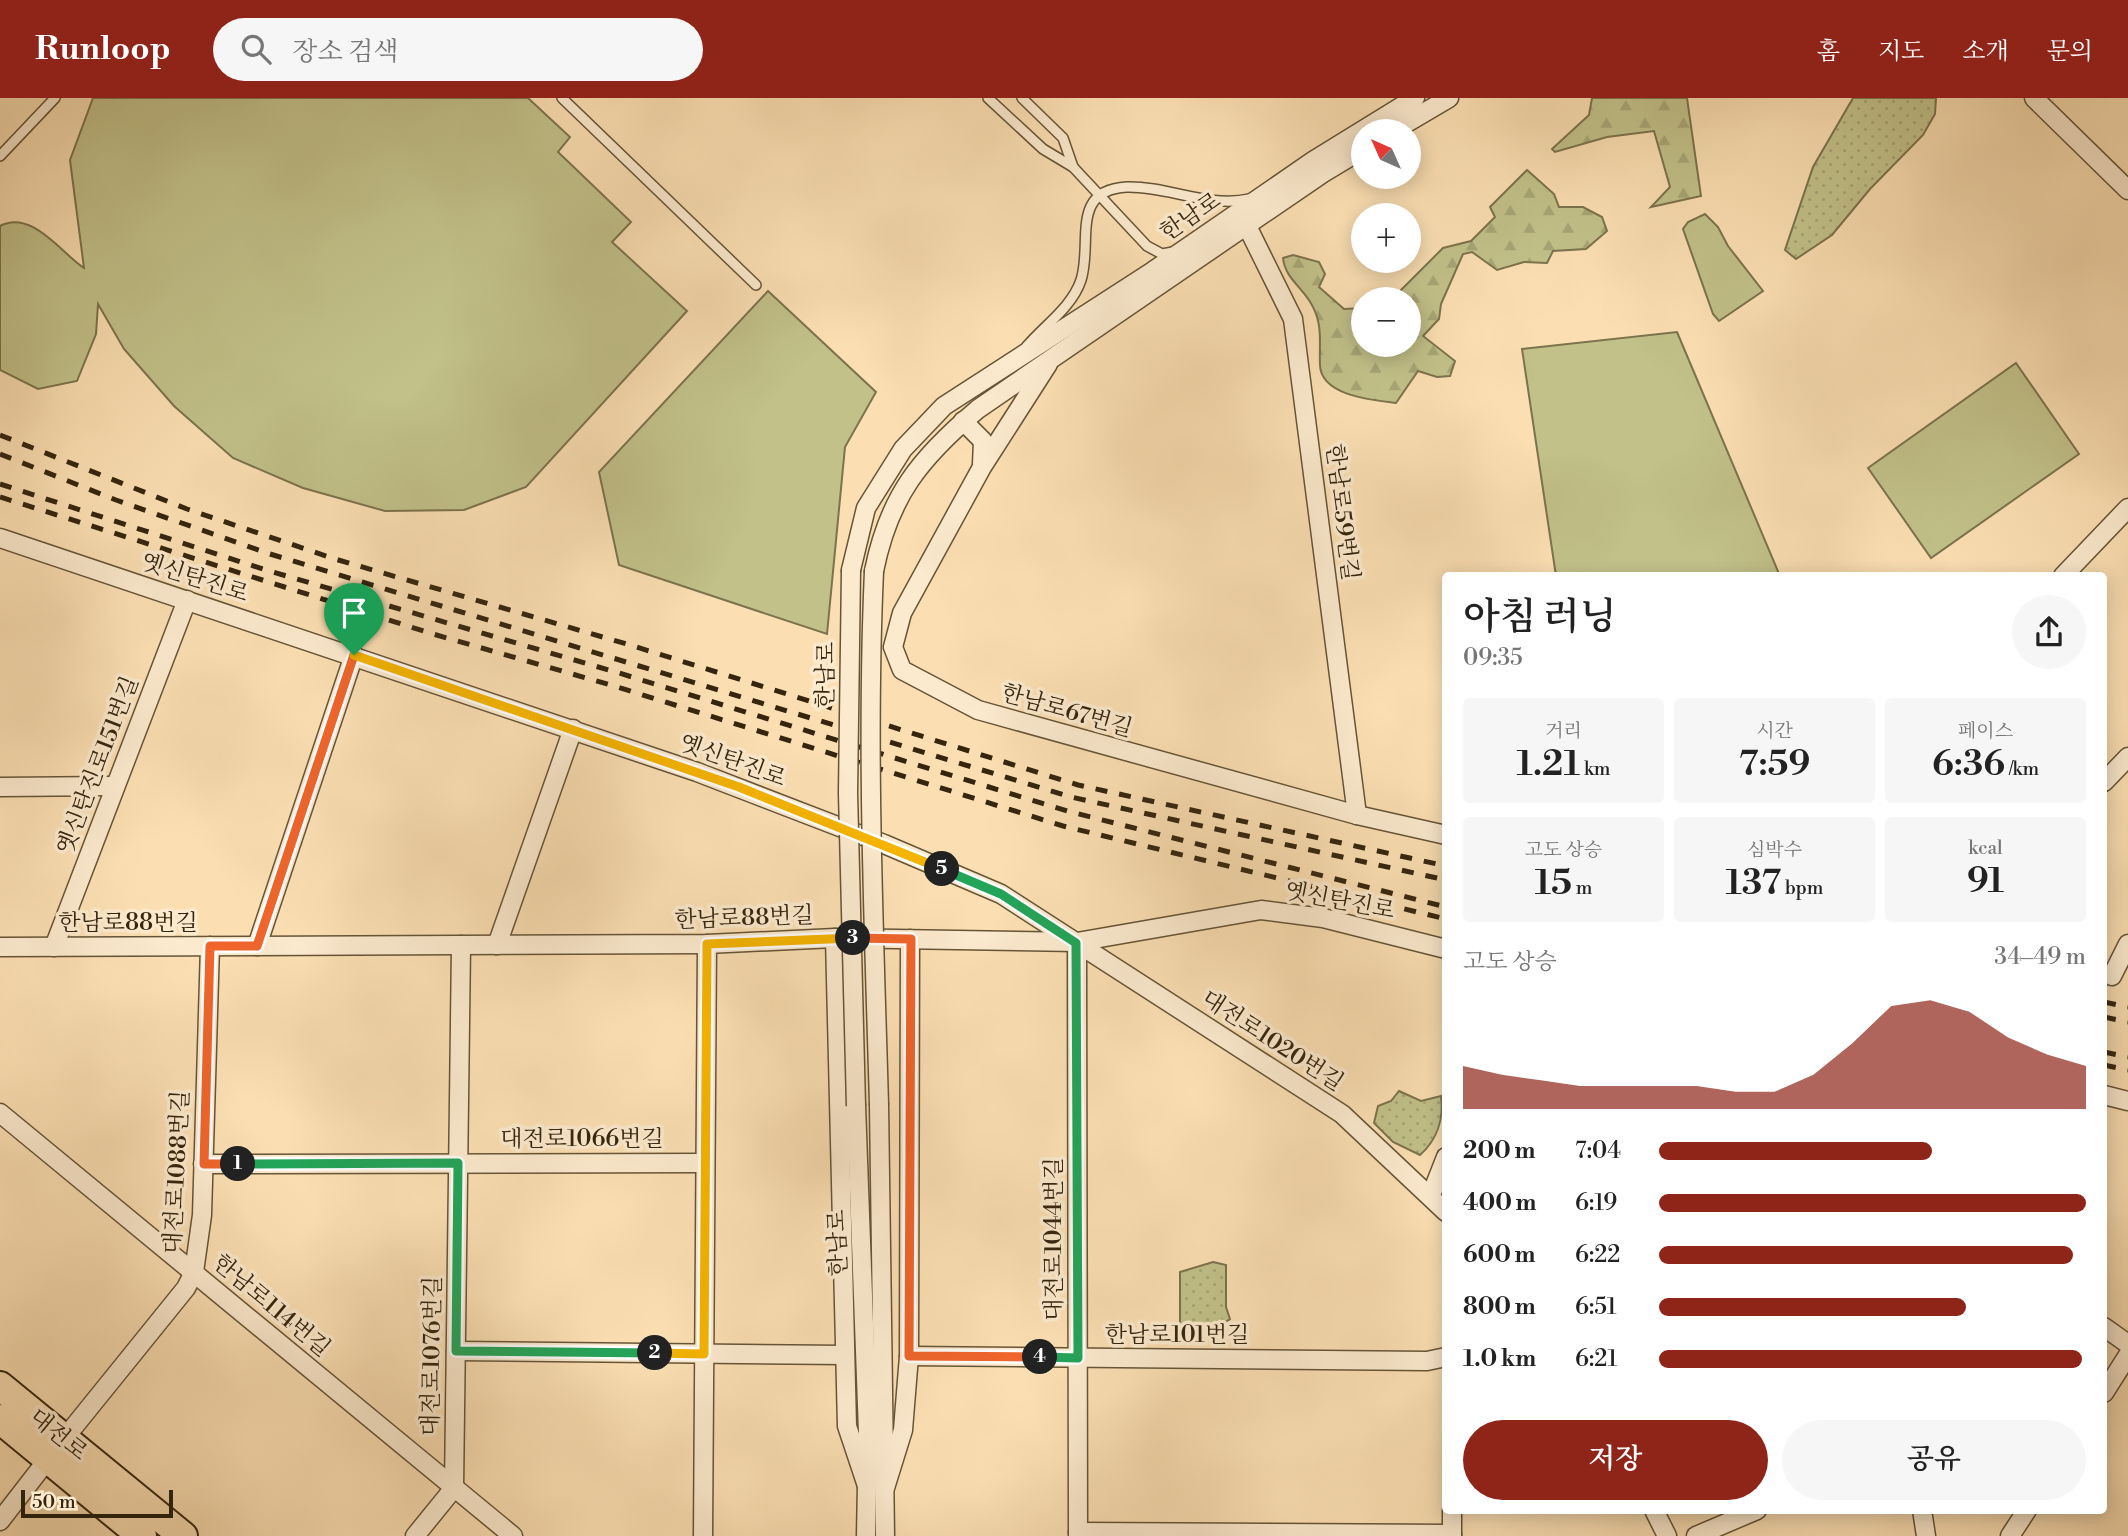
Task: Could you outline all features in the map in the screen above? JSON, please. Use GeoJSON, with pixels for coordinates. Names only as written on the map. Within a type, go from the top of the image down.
{"type":"FeatureCollection","features":[{"type":"Feature","properties":{"kind":"main road","name":"대전로"},"geometry":{"type":"LineString","coordinates":[[0,1386],[56,1449],[142,1536]]}},
{"type":"Feature","properties":{"kind":"main road","name":"대전로"},"geometry":{"type":"LineString","coordinates":[[0,1419],[56,1449],[183,1536]]}},
{"type":"Feature","properties":{"kind":"street","name":"한남로"},"geometry":{"type":"LineString","coordinates":[[884,1536],[876,1487],[856,1106],[848,793],[851,570],[866,508],[903,449],[944,406],[1415,98]]}},
{"type":"Feature","properties":{"kind":"street"},"geometry":{"type":"LineString","coordinates":[[1414,119],[1449,98]]}},
{"type":"Feature","properties":{"kind":"street"},"geometry":{"type":"LineString","coordinates":[[2034,98],[2128,190]]}},
{"type":"Feature","properties":{"kind":"street","name":"한남로"},"geometry":{"type":"LineString","coordinates":[[866,1536],[876,1487],[879,1105],[870,790],[870,663],[873,571],[882,533],[905,485],[933,447],[963,421],[1351,157]]}},
{"type":"Feature","properties":{"kind":"street","name":"한남로59번길"},"geometry":{"type":"LineString","coordinates":[[1247,226],[1293,319],[1357,815]]}},
{"type":"Feature","properties":{"kind":"street","name":"한남로67번길"},"geometry":{"type":"LineString","coordinates":[[1048,364],[982,467],[902,613],[892,647],[902,670],[978,710],[1357,815],[1442,834]]}},
{"type":"Feature","properties":{"kind":"street"},"geometry":{"type":"LineString","coordinates":[[963,421],[983,441],[982,467]]}},
{"type":"Feature","properties":{"kind":"street"},"geometry":{"type":"LineString","coordinates":[[2067,572],[2128,508]]}},
{"type":"Feature","properties":{"kind":"street","name":"옛신탄진로"},"geometry":{"type":"LineString","coordinates":[[0,538],[354,655],[739,787],[1001,894],[1076,943],[1261,910],[1323,918],[1442,948]]}},
{"type":"Feature","properties":{"kind":"street","name":"옛신탄진로151번길"},"geometry":{"type":"LineString","coordinates":[[54,947],[187,600]]}},
{"type":"Feature","properties":{"kind":"street"},"geometry":{"type":"LineString","coordinates":[[257,946],[354,655]]}},
{"type":"Feature","properties":{"kind":"street"},"geometry":{"type":"LineString","coordinates":[[498,945],[573,729]]}},
{"type":"Feature","properties":{"kind":"street"},"geometry":{"type":"LineString","coordinates":[[2107,779],[2128,757]]}},
{"type":"Feature","properties":{"kind":"street"},"geometry":{"type":"LineString","coordinates":[[0,787],[115,786]]}},
{"type":"Feature","properties":{"kind":"street"},"geometry":{"type":"LineString","coordinates":[[835,938],[847,1426],[876,1487]]}},
{"type":"Feature","properties":{"kind":"street","name":"한남로88번길"},"geometry":{"type":"LineString","coordinates":[[0,947],[707,944],[835,938],[1076,943]]}},
{"type":"Feature","properties":{"kind":"street"},"geometry":{"type":"LineString","coordinates":[[876,1487],[903,1430],[909,1356],[911,939]]}},
{"type":"Feature","properties":{"kind":"street","name":"대전로1020번길"},"geometry":{"type":"LineString","coordinates":[[1076,943],[1342,1114],[1442,1207]]}},
{"type":"Feature","properties":{"kind":"street","name":"대전로1044번길"},"geometry":{"type":"LineString","coordinates":[[1076,943],[1078,1534]]}},
{"type":"Feature","properties":{"kind":"street"},"geometry":{"type":"LineString","coordinates":[[703,1536],[707,944]]}},
{"type":"Feature","properties":{"kind":"street"},"geometry":{"type":"LineString","coordinates":[[2115,976],[2128,944]]}},
{"type":"Feature","properties":{"kind":"street","name":"대전로1076번길"},"geometry":{"type":"LineString","coordinates":[[454,1488],[461,945]]}},
{"type":"Feature","properties":{"kind":"street","name":"대전로1088번길"},"geometry":{"type":"LineString","coordinates":[[0,1521],[186,1288],[194,1272],[202,1215],[210,946]]}},
{"type":"Feature","properties":{"kind":"street"},"geometry":{"type":"LineString","coordinates":[[2107,1096],[2128,1101]]}},
{"type":"Feature","properties":{"kind":"street","name":"한남로114번길"},"geometry":{"type":"LineString","coordinates":[[0,1113],[513,1536]]}},
{"type":"Feature","properties":{"kind":"street"},"geometry":{"type":"LineString","coordinates":[[204,1164],[458,1163]]}},
{"type":"Feature","properties":{"kind":"street","name":"대전로1066번길"},"geometry":{"type":"LineString","coordinates":[[458,1163],[705,1163]]}},
{"type":"Feature","properties":{"kind":"street"},"geometry":{"type":"LineString","coordinates":[[1431,1195],[1442,1167]]}},
{"type":"Feature","properties":{"kind":"street"},"geometry":{"type":"LineString","coordinates":[[2107,1329],[2128,1344]]}},
{"type":"Feature","properties":{"kind":"street"},"geometry":{"type":"LineString","coordinates":[[456,1351],[845,1355]]}},
{"type":"Feature","properties":{"kind":"street"},"geometry":{"type":"LineString","coordinates":[[2107,1388],[2128,1355]]}},
{"type":"Feature","properties":{"kind":"street","name":"한남로101번길"},"geometry":{"type":"LineString","coordinates":[[909,1356],[1427,1361],[1442,1358]]}},
{"type":"Feature","properties":{"kind":"street"},"geometry":{"type":"LineString","coordinates":[[415,1536],[454,1488]]}},
{"type":"Feature","properties":{"kind":"street"},"geometry":{"type":"LineString","coordinates":[[1078,1534],[1452,1535],[1452,1514]]}},
{"type":"Feature","properties":{"kind":"street"},"geometry":{"type":"LineString","coordinates":[[1656,1514],[1667,1536]]}},
{"type":"Feature","properties":{"kind":"street"},"geometry":{"type":"LineString","coordinates":[[1696,1536],[1748,1514]]}},
{"type":"Feature","properties":{"kind":"street"},"geometry":{"type":"LineString","coordinates":[[1923,1514],[1926,1536]]}},
{"type":"Feature","properties":{"kind":"street"},"geometry":{"type":"LineString","coordinates":[[2010,1536],[2024,1514]]}},
{"type":"Feature","properties":{"kind":"lane"},"geometry":{"type":"LineString","coordinates":[[0,156],[55,98]]}},
{"type":"Feature","properties":{"kind":"lane"},"geometry":{"type":"LineString","coordinates":[[562,98],[756,285]]}},
{"type":"Feature","properties":{"kind":"lane"},"geometry":{"type":"LineString","coordinates":[[988,98],[1043,149],[1073,167],[1147,246],[1162,254],[1181,251]]}},
{"type":"Feature","properties":{"kind":"lane"},"geometry":{"type":"LineString","coordinates":[[1023,98],[1063,138],[1073,167]]}},
{"type":"Feature","properties":{"kind":"lane"},"geometry":{"type":"LineString","coordinates":[[1016,358],[1073,296],[1081,279],[1088,207],[1098,195],[1114,188],[1131,187],[1217,202],[1261,197]]}},
{"type":"Feature","properties":{"kind":"lane"},"geometry":{"type":"LineString","coordinates":[[1144,277],[1153,261],[1147,246]]}},
{"type":"Feature","properties":{"kind":"green space"},"geometry":{"type":"Polygon","coordinates":[[[93,98],[528,98],[570,137],[558,152],[631,222],[612,242],[687,311],[526,487],[464,510],[385,511],[303,488],[233,458],[174,406],[124,349],[98,304],[96,334],[77,381],[38,389],[0,370],[0,226],[12,222],[35,228],[84,268],[70,160],[93,98]]]}},
{"type":"Feature","properties":{"kind":"green space"},"geometry":{"type":"Polygon","coordinates":[[[1592,98],[1687,98],[1701,196],[1651,207],[1670,187],[1654,131],[1607,137],[1555,152],[1552,149],[1589,115],[1592,98]]]}},
{"type":"Feature","properties":{"kind":"green space"},"geometry":{"type":"Polygon","coordinates":[[[1853,98],[1936,98],[1935,114],[1923,135],[1870,189],[1832,235],[1796,259],[1785,250],[1813,167],[1853,98]]]}},
{"type":"Feature","properties":{"kind":"green space"},"geometry":{"type":"Polygon","coordinates":[[[1527,170],[1554,194],[1559,207],[1583,207],[1602,217],[1607,231],[1586,249],[1553,251],[1547,263],[1524,262],[1497,270],[1472,252],[1463,254],[1441,304],[1439,319],[1423,336],[1455,361],[1450,376],[1437,377],[1418,371],[1396,403],[1350,394],[1329,384],[1320,365],[1316,314],[1309,300],[1287,272],[1283,258],[1293,255],[1319,262],[1325,274],[1319,287],[1344,309],[1351,309],[1351,357],[1421,357],[1421,287],[1404,287],[1421,273],[1443,248],[1471,241],[1495,217],[1490,207],[1527,170]]]}},
{"type":"Feature","properties":{"kind":"green space"},"geometry":{"type":"Polygon","coordinates":[[[1705,214],[1718,227],[1728,246],[1763,291],[1719,321],[1713,314],[1683,229],[1688,222],[1705,214]]]}},
{"type":"Feature","properties":{"kind":"green space"},"geometry":{"type":"Polygon","coordinates":[[[768,291],[876,392],[845,447],[827,634],[619,565],[599,472],[768,291]]]}},
{"type":"Feature","properties":{"kind":"green space"},"geometry":{"type":"Polygon","coordinates":[[[1677,332],[1778,572],[1555,572],[1522,349],[1677,332]]]}},
{"type":"Feature","properties":{"kind":"green space"},"geometry":{"type":"Polygon","coordinates":[[[2016,363],[2079,454],[1931,558],[1868,468],[2016,363]]]}},
{"type":"Feature","properties":{"kind":"green space"},"geometry":{"type":"Polygon","coordinates":[[[1399,1091],[1421,1101],[1441,1096],[1438,1128],[1431,1143],[1420,1155],[1393,1142],[1374,1123],[1378,1106],[1391,1101],[1399,1091]]]}},
{"type":"Feature","properties":{"kind":"green space"},"geometry":{"type":"Polygon","coordinates":[[[1213,1262],[1226,1265],[1226,1307],[1230,1319],[1211,1332],[1186,1331],[1180,1324],[1180,1272],[1213,1262]]]}},
{"type":"Feature","properties":{"kind":"railway"},"geometry":{"type":"LineString","coordinates":[[0,435],[187,509],[335,559],[630,645],[1078,785],[1442,865]]}},
{"type":"Feature","properties":{"kind":"railway"},"geometry":{"type":"LineString","coordinates":[[0,454],[116,500],[270,554],[1071,797],[1442,879]]}},
{"type":"Feature","properties":{"kind":"railway"},"geometry":{"type":"LineString","coordinates":[[0,484],[266,570],[619,673],[1067,811],[1442,906]]}},
{"type":"Feature","properties":{"kind":"railway"},"geometry":{"type":"LineString","coordinates":[[0,497],[433,634],[614,686],[1063,826],[1442,918]]}},
{"type":"Feature","properties":{"kind":"railway"},"geometry":{"type":"LineString","coordinates":[[2107,1003],[2128,1007]]}},
{"type":"Feature","properties":{"kind":"railway"},"geometry":{"type":"LineString","coordinates":[[2107,1018],[2128,1022]]}},
{"type":"Feature","properties":{"kind":"railway"},"geometry":{"type":"LineString","coordinates":[[2107,1053],[2128,1057]]}},
{"type":"Feature","properties":{"kind":"railway"},"geometry":{"type":"LineString","coordinates":[[2107,1066],[2128,1070]]}},
{"type":"Feature","properties":{"kind":"route"},"geometry":{"type":"LineString","coordinates":[[354,655],[697,772],[884,844],[1001,894],[1076,943],[1078,1358],[909,1356],[911,939],[835,938],[707,944],[704,1354],[456,1351],[458,1163],[204,1164],[210,946],[257,946],[354,655]]}}]}
